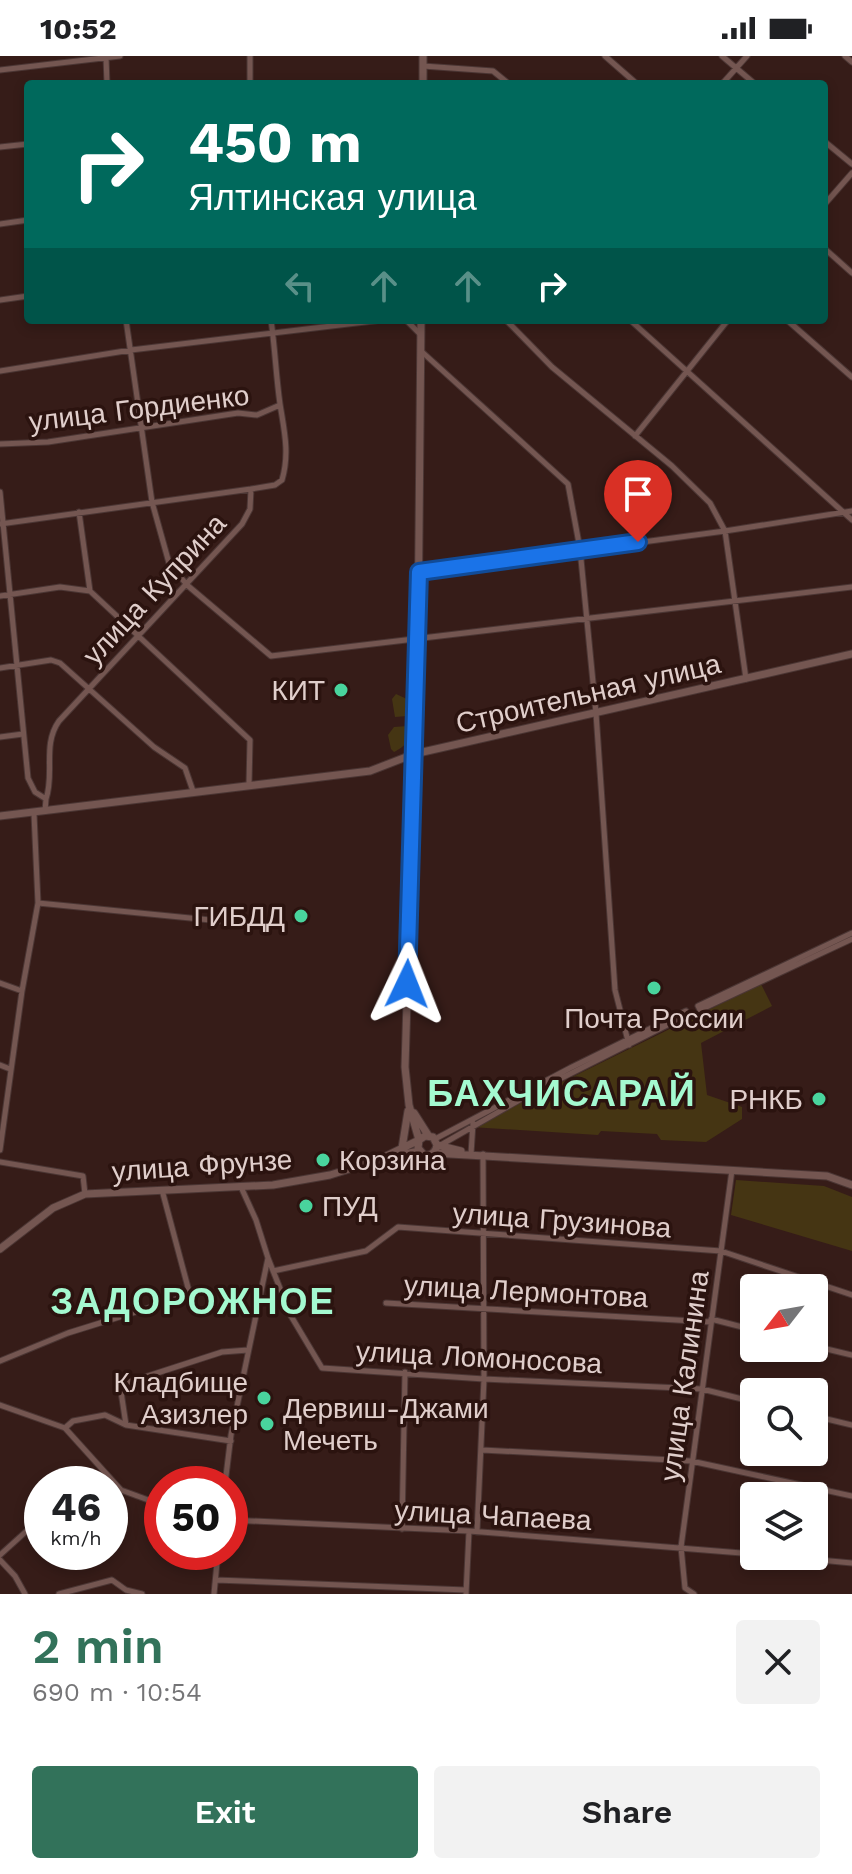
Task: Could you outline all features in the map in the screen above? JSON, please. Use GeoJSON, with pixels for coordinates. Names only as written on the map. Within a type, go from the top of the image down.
{"type":"FeatureCollection","features":[{"type":"Feature","properties":{"kind":"main road"},"geometry":{"type":"LineString","coordinates":[[423,56],[423,80]]}},
{"type":"Feature","properties":{"kind":"main road"},"geometry":{"type":"LineString","coordinates":[[421,324],[418,638],[405,1067],[419,1151],[424,1155],[434,1144]]}},
{"type":"Feature","properties":{"kind":"main road","name":"Строительная улица"},"geometry":{"type":"LineString","coordinates":[[0,816],[370,771],[414,754],[852,654]]}},
{"type":"Feature","properties":{"kind":"main road"},"geometry":{"type":"LineString","coordinates":[[409,1105],[434,1144]]}},
{"type":"Feature","properties":{"kind":"main road"},"geometry":{"type":"LineString","coordinates":[[402,1148],[409,1105]]}},
{"type":"Feature","properties":{"kind":"main road"},"geometry":{"type":"LineString","coordinates":[[376,1161],[419,1140],[471,1154],[827,1176],[852,1185]]}},
{"type":"Feature","properties":{"kind":"main road","name":"улица Фрунзе"},"geometry":{"type":"LineString","coordinates":[[0,1249],[53,1208],[85,1194],[299,1182],[419,1151]]}},
{"type":"Feature","properties":{"kind":"street"},"geometry":{"type":"LineString","coordinates":[[0,70],[120,56]]}},
{"type":"Feature","properties":{"kind":"street"},"geometry":{"type":"LineString","coordinates":[[250,56],[250,80]]}},
{"type":"Feature","properties":{"kind":"street"},"geometry":{"type":"LineString","coordinates":[[605,56],[632,80]]}},
{"type":"Feature","properties":{"kind":"street"},"geometry":{"type":"LineString","coordinates":[[722,56],[750,80]]}},
{"type":"Feature","properties":{"kind":"street"},"geometry":{"type":"LineString","coordinates":[[726,80],[747,56]]}},
{"type":"Feature","properties":{"kind":"street"},"geometry":{"type":"LineString","coordinates":[[845,56],[852,62]]}},
{"type":"Feature","properties":{"kind":"street"},"geometry":{"type":"LineString","coordinates":[[106,57],[107,80]]}},
{"type":"Feature","properties":{"kind":"street"},"geometry":{"type":"LineString","coordinates":[[423,66],[493,71],[504,80]]}},
{"type":"Feature","properties":{"kind":"street"},"geometry":{"type":"LineString","coordinates":[[0,147],[24,144]]}},
{"type":"Feature","properties":{"kind":"street"},"geometry":{"type":"LineString","coordinates":[[828,144],[852,164]]}},
{"type":"Feature","properties":{"kind":"street"},"geometry":{"type":"LineString","coordinates":[[828,200],[852,173]]}},
{"type":"Feature","properties":{"kind":"street"},"geometry":{"type":"LineString","coordinates":[[0,224],[24,221]]}},
{"type":"Feature","properties":{"kind":"street"},"geometry":{"type":"LineString","coordinates":[[828,252],[852,273]]}},
{"type":"Feature","properties":{"kind":"street"},"geometry":{"type":"LineString","coordinates":[[0,300],[24,297]]}},
{"type":"Feature","properties":{"kind":"street"},"geometry":{"type":"LineString","coordinates":[[127,324],[152,502],[163,549],[176,574],[187,585],[271,656],[852,587]]}},
{"type":"Feature","properties":{"kind":"street"},"geometry":{"type":"LineString","coordinates":[[2,524],[278,483],[283,476],[286,431],[280,405],[272,324]]}},
{"type":"Feature","properties":{"kind":"street"},"geometry":{"type":"LineString","coordinates":[[0,371],[131,350],[346,324]]}},
{"type":"Feature","properties":{"kind":"street"},"geometry":{"type":"LineString","coordinates":[[410,324],[421,335]]}},
{"type":"Feature","properties":{"kind":"street"},"geometry":{"type":"LineString","coordinates":[[512,324],[552,367],[672,466],[710,503],[725,531],[746,680]]}},
{"type":"Feature","properties":{"kind":"street"},"geometry":{"type":"LineString","coordinates":[[634,324],[848,512],[852,520]]}},
{"type":"Feature","properties":{"kind":"street"},"geometry":{"type":"LineString","coordinates":[[635,436],[725,324]]}},
{"type":"Feature","properties":{"kind":"street"},"geometry":{"type":"LineString","coordinates":[[792,324],[852,377]]}},
{"type":"Feature","properties":{"kind":"street"},"geometry":{"type":"LineString","coordinates":[[421,350],[568,484],[580,549],[596,713],[615,990],[628,1042]]}},
{"type":"Feature","properties":{"kind":"street","name":"улица Гордиенко"},"geometry":{"type":"LineString","coordinates":[[0,444],[48,442],[238,413],[257,415],[280,405]]}},
{"type":"Feature","properties":{"kind":"street","name":"улица Куприна"},"geometry":{"type":"LineString","coordinates":[[45,811],[51,736],[59,721],[242,524],[250,509],[251,489]]}},
{"type":"Feature","properties":{"kind":"street"},"geometry":{"type":"LineString","coordinates":[[0,492],[28,778],[35,792],[46,799]]}},
{"type":"Feature","properties":{"kind":"street"},"geometry":{"type":"LineString","coordinates":[[79,512],[90,591]]}},
{"type":"Feature","properties":{"kind":"street"},"geometry":{"type":"LineString","coordinates":[[419,572],[848,512]]}},
{"type":"Feature","properties":{"kind":"street"},"geometry":{"type":"LineString","coordinates":[[0,596],[60,587],[90,591],[250,740],[249,784]]}},
{"type":"Feature","properties":{"kind":"street"},"geometry":{"type":"LineString","coordinates":[[0,668],[56,660],[154,747],[185,768],[193,791]]}},
{"type":"Feature","properties":{"kind":"street"},"geometry":{"type":"LineString","coordinates":[[0,737],[23,734]]}},
{"type":"Feature","properties":{"kind":"street"},"geometry":{"type":"LineString","coordinates":[[0,1150],[22,991],[38,903],[34,814]]}},
{"type":"Feature","properties":{"kind":"street"},"geometry":{"type":"LineString","coordinates":[[38,903],[261,925]]}},
{"type":"Feature","properties":{"kind":"street"},"geometry":{"type":"LineString","coordinates":[[700,1010],[852,936]]}},
{"type":"Feature","properties":{"kind":"street"},"geometry":{"type":"LineString","coordinates":[[0,983],[22,991]]}},
{"type":"Feature","properties":{"kind":"street"},"geometry":{"type":"LineString","coordinates":[[434,1144],[686,1011],[687,1015]]}},
{"type":"Feature","properties":{"kind":"street"},"geometry":{"type":"LineString","coordinates":[[0,1065],[10,1069]]}},
{"type":"Feature","properties":{"kind":"street"},"geometry":{"type":"LineString","coordinates":[[471,1154],[473,1122]]}},
{"type":"Feature","properties":{"kind":"street"},"geometry":{"type":"LineString","coordinates":[[477,1532],[484,1379],[483,1154]]}},
{"type":"Feature","properties":{"kind":"street"},"geometry":{"type":"LineString","coordinates":[[0,1162],[83,1176],[85,1194]]}},
{"type":"Feature","properties":{"kind":"street","name":"улица Калинина"},"geometry":{"type":"LineString","coordinates":[[694,1594],[685,1588],[681,1547],[732,1170]]}},
{"type":"Feature","properties":{"kind":"street","name":"улица Ломоносова"},"geometry":{"type":"LineString","coordinates":[[241,1187],[291,1316],[322,1368],[702,1389],[740,1398]]}},
{"type":"Feature","properties":{"kind":"street"},"geometry":{"type":"LineString","coordinates":[[0,1361],[68,1333],[190,1295],[162,1190]]}},
{"type":"Feature","properties":{"kind":"street","name":"улица Грузинова"},"geometry":{"type":"LineString","coordinates":[[273,1271],[366,1251],[398,1227],[721,1251],[852,1295]]}},
{"type":"Feature","properties":{"kind":"street"},"geometry":{"type":"LineString","coordinates":[[228,1466],[268,1258]]}},
{"type":"Feature","properties":{"kind":"street","name":"улица Лермонтова"},"geometry":{"type":"LineString","coordinates":[[386,1303],[711,1320],[740,1327]]}},
{"type":"Feature","properties":{"kind":"street"},"geometry":{"type":"LineString","coordinates":[[828,1349],[852,1355]]}},
{"type":"Feature","properties":{"kind":"street"},"geometry":{"type":"LineString","coordinates":[[126,1425],[120,1385],[222,1352],[248,1350]]}},
{"type":"Feature","properties":{"kind":"street"},"geometry":{"type":"LineString","coordinates":[[402,1529],[405,1372]]}},
{"type":"Feature","properties":{"kind":"street"},"geometry":{"type":"LineString","coordinates":[[0,1405],[65,1428],[99,1466]]}},
{"type":"Feature","properties":{"kind":"street"},"geometry":{"type":"LineString","coordinates":[[65,1428],[73,1421],[105,1415],[126,1425],[231,1441]]}},
{"type":"Feature","properties":{"kind":"street"},"geometry":{"type":"LineString","coordinates":[[828,1419],[852,1425]]}},
{"type":"Feature","properties":{"kind":"street"},"geometry":{"type":"LineString","coordinates":[[482,1450],[691,1461],[852,1496]]}},
{"type":"Feature","properties":{"kind":"street","name":"улица Чапаева"},"geometry":{"type":"LineString","coordinates":[[248,1521],[469,1531],[740,1553]]}},
{"type":"Feature","properties":{"kind":"street"},"geometry":{"type":"LineString","coordinates":[[216,1580],[466,1592],[469,1531]]}},
{"type":"Feature","properties":{"kind":"street"},"geometry":{"type":"LineString","coordinates":[[24,1534],[0,1557],[25,1594]]}},
{"type":"Feature","properties":{"kind":"street"},"geometry":{"type":"LineString","coordinates":[[828,1561],[852,1563]]}},
{"type":"Feature","properties":{"kind":"street"},"geometry":{"type":"LineString","coordinates":[[214,1594],[217,1570]]}},
{"type":"Feature","properties":{"kind":"street"},"geometry":{"type":"LineString","coordinates":[[59,1594],[112,1580],[124,1592],[142,1594]]}},
{"type":"Feature","properties":{"kind":"shaded area"},"geometry":{"type":"Polygon","coordinates":[[[396,694],[409,700],[411,708],[407,716],[395,717],[392,699],[396,694]]]}},
{"type":"Feature","properties":{"kind":"shaded area"},"geometry":{"type":"Polygon","coordinates":[[[408,726],[410,729],[405,744],[394,752],[388,735],[394,727],[408,726]]]}},
{"type":"Feature","properties":{"kind":"shaded area"},"geometry":{"type":"Polygon","coordinates":[[[761,984],[772,1006],[701,1043],[707,1095],[742,1107],[742,1119],[706,1142],[661,1140],[657,1134],[601,1131],[598,1135],[471,1127],[761,984]]]}},
{"type":"Feature","properties":{"kind":"shaded area"},"geometry":{"type":"Polygon","coordinates":[[[736,1180],[824,1186],[852,1197],[852,1251],[731,1215],[736,1180]]]}},
{"type":"Feature","properties":{"kind":"place","name":"КИТ"},"geometry":{"type":"Point","coordinates":[341,690]}},
{"type":"Feature","properties":{"kind":"place","name":"ГИБДД"},"geometry":{"type":"Point","coordinates":[301,916]}},
{"type":"Feature","properties":{"kind":"place","name":"Почта России"},"geometry":{"type":"Point","coordinates":[654,988]}},
{"type":"Feature","properties":{"kind":"place","name":"РНКБ"},"geometry":{"type":"Point","coordinates":[819,1099]}},
{"type":"Feature","properties":{"kind":"place","name":"Корзина"},"geometry":{"type":"Point","coordinates":[323,1160]}},
{"type":"Feature","properties":{"kind":"place","name":"ПУД"},"geometry":{"type":"Point","coordinates":[306,1206]}},
{"type":"Feature","properties":{"kind":"place","name":"Кладбище Азизлер"},"geometry":{"type":"Point","coordinates":[264,1398]}},
{"type":"Feature","properties":{"kind":"place","name":"Дервиш-Джами Мечеть"},"geometry":{"type":"Point","coordinates":[267,1424]}},
{"type":"Feature","properties":{"kind":"district","name":"БАХЧИСАРАЙ"},"geometry":{"type":"Point","coordinates":[562,1093]}},
{"type":"Feature","properties":{"kind":"district","name":"ЗАДОРОЖНОЕ"},"geometry":{"type":"Point","coordinates":[193,1301]}},
{"type":"Feature","properties":{"kind":"route"},"geometry":{"type":"LineString","coordinates":[[407,984],[419,572],[638,542]]}}]}
